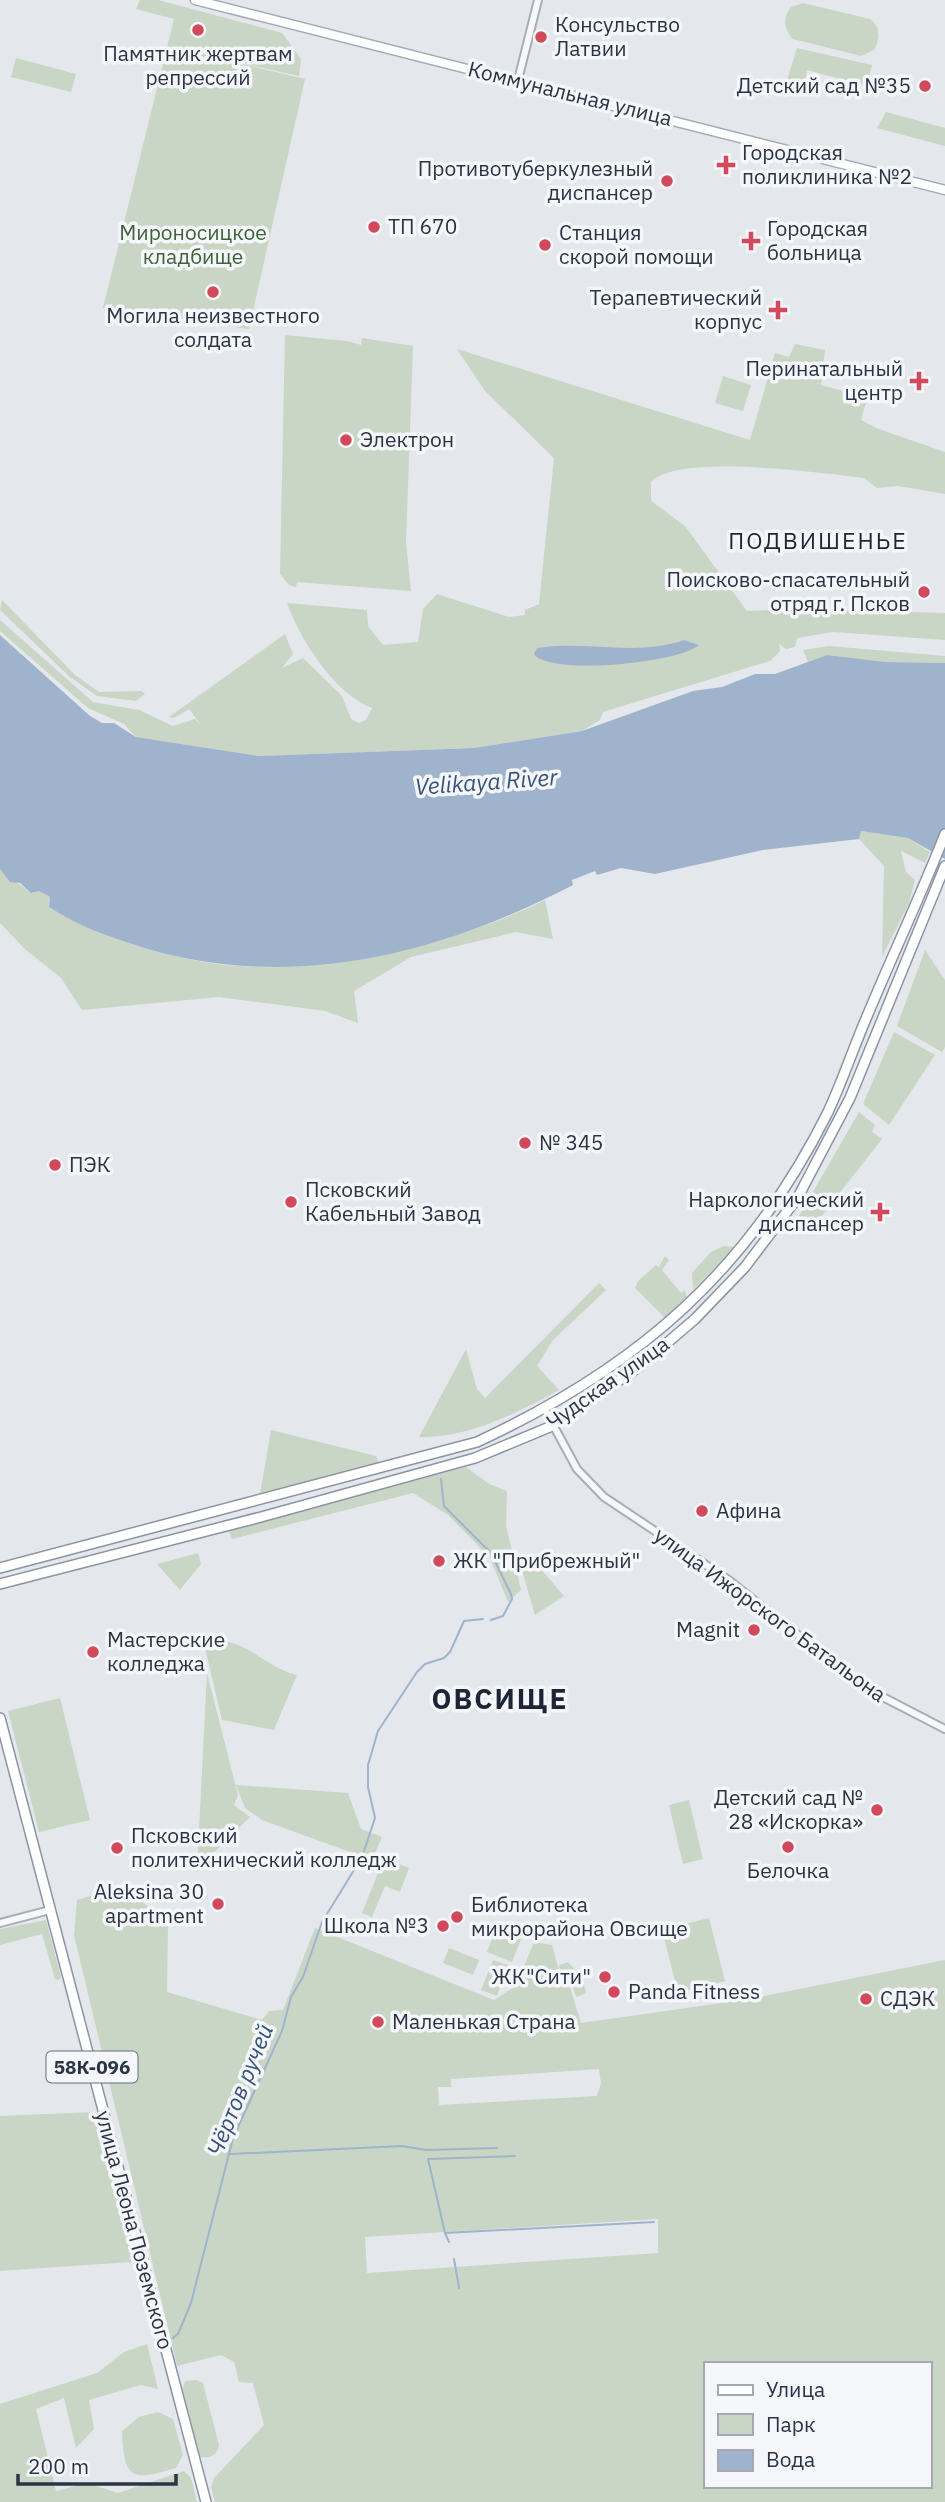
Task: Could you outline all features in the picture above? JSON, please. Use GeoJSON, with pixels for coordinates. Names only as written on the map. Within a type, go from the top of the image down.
{"type":"FeatureCollection","features":[{"type":"Feature","properties":{"kind":"highway","name":"Чудская улица"},"geometry":{"type":"LineString","coordinates":[[0,1568],[477,1441],[545,1410],[630,1355],[684,1310],[735,1258],[796,1170],[834,1098],[945,834]]}},
{"type":"Feature","properties":{"kind":"highway","name":"Чудская улица"},"geometry":{"type":"LineString","coordinates":[[0,1584],[283,1512],[475,1458],[552,1426],[640,1367],[695,1319],[746,1267],[798,1197],[850,1098],[945,866]]}},
{"type":"Feature","properties":{"kind":"highway"},"geometry":{"type":"LineString","coordinates":[[814,1139],[817,1145],[827,1146]]}},
{"type":"Feature","properties":{"kind":"highway"},"geometry":{"type":"LineString","coordinates":[[796,1170],[807,1171],[809,1177]]}},
{"type":"Feature","properties":{"kind":"highway"},"geometry":{"type":"LineString","coordinates":[[279,1493],[275,1504],[283,1512]]}},
{"type":"Feature","properties":{"kind":"highway"},"geometry":{"type":"LineString","coordinates":[[253,1500],[261,1502],[261,1517]]}},
{"type":"Feature","properties":{"kind":"highway","name":"улица Леона Поземского"},"geometry":{"type":"LineString","coordinates":[[0,1718],[206,2502]]}},
{"type":"Feature","properties":{"kind":"main road","name":"Коммунальная улица"},"geometry":{"type":"LineString","coordinates":[[195,0],[945,190]]}},
{"type":"Feature","properties":{"kind":"street"},"geometry":{"type":"LineString","coordinates":[[518,80],[538,0]]}},
{"type":"Feature","properties":{"kind":"street","name":"улица Ижорского Батальона"},"geometry":{"type":"LineString","coordinates":[[545,1410],[577,1469],[604,1497],[730,1581],[847,1674],[885,1699],[945,1729]]}},
{"type":"Feature","properties":{"kind":"street"},"geometry":{"type":"LineString","coordinates":[[0,1923],[50,1910]]}},
{"type":"Feature","properties":{"kind":"green space","name":"Мироносицкое кладбище"},"geometry":{"type":"Polygon","coordinates":[[[140,0],[158,0],[282,33],[301,59],[299,76],[218,58],[305,79],[249,329],[103,308],[174,19],[136,9],[140,0]]]}},
{"type":"Feature","properties":{"kind":"green space"},"geometry":{"type":"Polygon","coordinates":[[[803,3],[870,19],[878,33],[874,50],[861,56],[793,39],[785,23],[787,15],[791,7],[803,3]]]}},
{"type":"Feature","properties":{"kind":"green space"},"geometry":{"type":"Polygon","coordinates":[[[797,48],[872,65],[867,86],[807,70],[804,87],[786,83],[797,48]]]}},
{"type":"Feature","properties":{"kind":"green space"},"geometry":{"type":"Polygon","coordinates":[[[16,58],[76,74],[71,92],[11,77],[16,58]]]}},
{"type":"Feature","properties":{"kind":"green space"},"geometry":{"type":"Polygon","coordinates":[[[886,112],[945,128],[945,146],[877,128],[886,112]]]}},
{"type":"Feature","properties":{"kind":"green space","name":"Электрон"},"geometry":{"type":"Polygon","coordinates":[[[285,335],[347,341],[361,345],[362,338],[413,346],[406,543],[411,591],[297,582],[296,587],[289,585],[280,574],[285,335]]]}},
{"type":"Feature","properties":{"kind":"green space"},"geometry":{"type":"Polygon","coordinates":[[[795,344],[825,350],[821,385],[851,393],[852,397],[866,402],[861,420],[876,428],[945,452],[945,494],[898,486],[877,488],[864,478],[785,469],[719,467],[690,468],[666,473],[651,482],[651,501],[685,526],[747,611],[769,610],[781,604],[793,613],[800,608],[798,604],[809,609],[945,613],[945,640],[833,632],[797,638],[795,647],[786,649],[779,644],[780,651],[770,661],[603,712],[600,720],[582,731],[474,748],[259,756],[136,737],[124,724],[88,708],[0,631],[0,620],[93,702],[139,710],[173,726],[195,719],[201,725],[189,709],[174,718],[169,717],[285,634],[293,654],[282,668],[303,658],[342,696],[351,719],[359,723],[366,720],[372,708],[345,691],[320,664],[287,603],[367,610],[368,626],[383,645],[418,642],[423,609],[437,594],[509,617],[525,615],[525,610],[539,604],[554,458],[485,391],[457,349],[750,440],[775,353],[789,357],[795,344]]]}},
{"type":"Feature","properties":{"kind":"green space"},"geometry":{"type":"Polygon","coordinates":[[[723,376],[751,385],[743,411],[715,403],[723,376]]]}},
{"type":"Feature","properties":{"kind":"green space"},"geometry":{"type":"Polygon","coordinates":[[[2,600],[75,675],[99,692],[142,691],[145,694],[136,701],[97,696],[70,677],[0,610],[2,600]]]}},
{"type":"Feature","properties":{"kind":"green space"},"geometry":{"type":"Polygon","coordinates":[[[829,646],[945,656],[945,663],[886,662],[827,655],[808,662],[803,650],[829,646]]]}},
{"type":"Feature","properties":{"kind":"green space"},"geometry":{"type":"Polygon","coordinates":[[[861,831],[908,838],[930,852],[925,863],[901,851],[906,872],[915,880],[909,903],[882,957],[884,866],[859,839],[861,831]]]}},
{"type":"Feature","properties":{"kind":"green space"},"geometry":{"type":"Polygon","coordinates":[[[0,869],[31,893],[39,891],[50,897],[49,907],[86,927],[165,954],[237,966],[308,965],[381,954],[452,936],[545,900],[553,939],[516,932],[411,957],[354,991],[358,1023],[325,1011],[219,997],[82,1010],[61,978],[25,949],[0,923],[0,869]]]}},
{"type":"Feature","properties":{"kind":"green space"},"geometry":{"type":"Polygon","coordinates":[[[925,950],[945,980],[945,1047],[942,1052],[897,1026],[925,950]]]}},
{"type":"Feature","properties":{"kind":"green space"},"geometry":{"type":"Polygon","coordinates":[[[894,1032],[935,1055],[889,1125],[863,1104],[894,1032]]]}},
{"type":"Feature","properties":{"kind":"green space"},"geometry":{"type":"Polygon","coordinates":[[[859,1112],[875,1125],[872,1132],[882,1139],[813,1227],[799,1216],[859,1112]]]}},
{"type":"Feature","properties":{"kind":"green space"},"geometry":{"type":"Polygon","coordinates":[[[723,1246],[735,1247],[693,1290],[692,1273],[711,1252],[723,1246]]]}},
{"type":"Feature","properties":{"kind":"green space"},"geometry":{"type":"Polygon","coordinates":[[[665,1256],[669,1260],[662,1270],[681,1293],[685,1290],[687,1299],[666,1319],[635,1288],[638,1281],[656,1265],[659,1267],[665,1256]]]}},
{"type":"Feature","properties":{"kind":"green space"},"geometry":{"type":"Polygon","coordinates":[[[599,1283],[606,1290],[553,1340],[537,1366],[559,1390],[491,1423],[455,1434],[419,1437],[466,1349],[477,1389],[485,1398],[599,1283]]]}},
{"type":"Feature","properties":{"kind":"green space"},"geometry":{"type":"Polygon","coordinates":[[[271,1430],[376,1456],[379,1464],[260,1494],[271,1430]]]}},
{"type":"Feature","properties":{"kind":"green space"},"geometry":{"type":"Polygon","coordinates":[[[466,1467],[489,1484],[507,1491],[506,1525],[521,1590],[508,1602],[490,1558],[448,1515],[413,1493],[232,1539],[229,1531],[466,1467]]]}},
{"type":"Feature","properties":{"kind":"green space"},"geometry":{"type":"Polygon","coordinates":[[[198,1553],[201,1564],[180,1590],[157,1564],[198,1553]]]}},
{"type":"Feature","properties":{"kind":"green space"},"geometry":{"type":"Polygon","coordinates":[[[518,1557],[532,1559],[564,1596],[535,1615],[518,1557]]]}},
{"type":"Feature","properties":{"kind":"green space"},"geometry":{"type":"Polygon","coordinates":[[[224,1641],[243,1647],[278,1668],[297,1675],[274,1730],[222,1720],[205,1648],[224,1641]]]}},
{"type":"Feature","properties":{"kind":"green space"},"geometry":{"type":"Polygon","coordinates":[[[207,1673],[238,1795],[234,1805],[250,1817],[197,1869],[207,1673]]]}},
{"type":"Feature","properties":{"kind":"green space"},"geometry":{"type":"Polygon","coordinates":[[[60,1698],[90,1820],[39,1832],[8,1711],[60,1698]]]}},
{"type":"Feature","properties":{"kind":"green space"},"geometry":{"type":"Polygon","coordinates":[[[236,1785],[348,1793],[361,1829],[382,1837],[372,1860],[262,1820],[245,1808],[236,1785]]]}},
{"type":"Feature","properties":{"kind":"green space"},"geometry":{"type":"Polygon","coordinates":[[[689,1800],[703,1859],[683,1864],[669,1805],[689,1800]]]}},
{"type":"Feature","properties":{"kind":"green space"},"geometry":{"type":"Polygon","coordinates":[[[384,1858],[409,1868],[400,1892],[385,1886],[372,1917],[362,1913],[384,1858]]]}},
{"type":"Feature","properties":{"kind":"green space"},"geometry":{"type":"Polygon","coordinates":[[[125,1886],[168,1925],[167,1992],[262,2020],[269,2011],[283,2010],[315,1928],[494,2000],[516,1986],[534,1942],[552,1945],[564,1988],[559,1965],[568,1962],[576,1971],[577,1984],[584,1984],[586,1993],[576,1997],[572,1985],[566,1987],[570,1987],[581,2023],[750,1999],[945,1960],[945,2502],[215,2502],[211,2487],[214,2478],[264,2425],[253,2383],[239,2382],[234,2362],[221,2355],[177,2366],[74,1935],[77,1900],[125,1886]],[[599,2069],[451,2079],[451,2087],[438,2087],[439,2105],[597,2096],[601,2083],[599,2069]],[[658,2219],[365,2237],[367,2273],[658,2253],[658,2219]]]}},
{"type":"Feature","properties":{"kind":"green space"},"geometry":{"type":"Polygon","coordinates":[[[709,1918],[725,1981],[678,1993],[662,1930],[709,1918]]]}},
{"type":"Feature","properties":{"kind":"green space"},"geometry":{"type":"Polygon","coordinates":[[[46,1920],[61,1977],[59,1980],[55,1979],[42,1934],[0,1945],[0,1929],[46,1920]]]}},
{"type":"Feature","properties":{"kind":"green space"},"geometry":{"type":"Polygon","coordinates":[[[496,1929],[521,1939],[512,1962],[487,1952],[496,1929]]]}},
{"type":"Feature","properties":{"kind":"green space"},"geometry":{"type":"Polygon","coordinates":[[[449,1948],[479,1960],[473,1975],[443,1963],[449,1948]]]}},
{"type":"Feature","properties":{"kind":"green space"},"geometry":{"type":"Polygon","coordinates":[[[493,1960],[508,1965],[497,1996],[481,1990],[493,1960]]]}},
{"type":"Feature","properties":{"kind":"green space"},"geometry":{"type":"Polygon","coordinates":[[[96,2112],[138,2258],[130,2262],[0,2271],[0,2116],[96,2112]]]}},
{"type":"Feature","properties":{"kind":"green space"},"geometry":{"type":"Polygon","coordinates":[[[147,2344],[158,2389],[141,2385],[89,2400],[94,2429],[76,2448],[64,2398],[36,2409],[56,2491],[87,2483],[118,2493],[184,2471],[191,2478],[197,2502],[0,2502],[0,2404],[97,2373],[124,2352],[147,2344]]]}},
{"type":"Feature","properties":{"kind":"green space"},"geometry":{"type":"Polygon","coordinates":[[[196,2380],[203,2383],[219,2445],[215,2454],[207,2457],[200,2457],[182,2390],[185,2381],[196,2380]]]}},
{"type":"Feature","properties":{"kind":"green space"},"geometry":{"type":"Polygon","coordinates":[[[158,2412],[173,2419],[183,2455],[176,2468],[149,2475],[133,2473],[125,2460],[122,2431],[139,2417],[158,2412]]]}},
{"type":"Feature","properties":{"kind":"water","name":"Velikaya River"},"geometry":{"type":"Polygon","coordinates":[[[0,635],[90,716],[102,723],[114,723],[136,737],[259,756],[474,748],[582,731],[693,691],[722,687],[755,674],[775,674],[827,655],[886,662],[945,663],[945,859],[908,838],[861,831],[859,839],[763,850],[655,874],[621,868],[597,875],[595,871],[572,880],[573,885],[520,911],[466,932],[410,949],[354,961],[298,967],[241,966],[183,958],[126,942],[77,923],[49,907],[50,897],[39,891],[31,893],[20,883],[10,882],[0,869],[0,635]]]}},
{"type":"Feature","properties":{"kind":"water"},"geometry":{"type":"Polygon","coordinates":[[[684,640],[699,645],[667,657],[642,662],[587,666],[544,661],[534,654],[537,648],[555,646],[629,648],[666,645],[684,640]]]}},
{"type":"Feature","properties":{"kind":"waterway","name":"Чёртов ручей"},"geometry":{"type":"LineString","coordinates":[[441,1479],[444,1506],[491,1553],[511,1594],[512,1599],[503,1616],[491,1620]]}},
{"type":"Feature","properties":{"kind":"waterway","name":"Чёртов ручей"},"geometry":{"type":"LineString","coordinates":[[363,1854],[375,1818],[368,1787],[368,1765],[378,1731],[417,1672],[425,1664],[444,1658],[450,1652],[464,1621],[483,1619]]}},
{"type":"Feature","properties":{"kind":"waterway","name":"Чёртов ручей"},"geometry":{"type":"LineString","coordinates":[[173,2338],[178,2334],[191,2303],[233,2138],[282,2031],[291,1997],[303,1977],[322,1922],[359,1862]]}},
{"type":"Feature","properties":{"kind":"waterway"},"geometry":{"type":"LineString","coordinates":[[230,2154],[402,2146],[426,2150],[497,2148]]}},
{"type":"Feature","properties":{"kind":"waterway"},"geometry":{"type":"LineString","coordinates":[[449,2242],[428,2159],[515,2156]]}},
{"type":"Feature","properties":{"kind":"waterway"},"geometry":{"type":"LineString","coordinates":[[445,2233],[654,2222]]}},
{"type":"Feature","properties":{"kind":"waterway"},"geometry":{"type":"LineString","coordinates":[[454,2259],[459,2288]]}},
{"type":"Feature","properties":{"kind":"place","name":"Памятник жертвам репрессий"},"geometry":{"type":"Point","coordinates":[198,30]}},
{"type":"Feature","properties":{"kind":"place","name":"Консульство Латвии"},"geometry":{"type":"Point","coordinates":[541,37]}},
{"type":"Feature","properties":{"kind":"place","name":"Детский сад №35"},"geometry":{"type":"Point","coordinates":[925,86]}},
{"type":"Feature","properties":{"kind":"place","name":"Городская поликлиника №2"},"geometry":{"type":"Point","coordinates":[726,165]}},
{"type":"Feature","properties":{"kind":"place","name":"Противотуберкулезный диспансер"},"geometry":{"type":"Point","coordinates":[667,181]}},
{"type":"Feature","properties":{"kind":"place","name":"ТП 670"},"geometry":{"type":"Point","coordinates":[374,227]}},
{"type":"Feature","properties":{"kind":"place","name":"Городская больница"},"geometry":{"type":"Point","coordinates":[751,241]}},
{"type":"Feature","properties":{"kind":"place","name":"Станция скорой помощи"},"geometry":{"type":"Point","coordinates":[545,245]}},
{"type":"Feature","properties":{"kind":"place","name":"Могила неизвестного солдата"},"geometry":{"type":"Point","coordinates":[213,292]}},
{"type":"Feature","properties":{"kind":"place","name":"Терапевтический корпус"},"geometry":{"type":"Point","coordinates":[778,310]}},
{"type":"Feature","properties":{"kind":"place","name":"Перинатальный центр"},"geometry":{"type":"Point","coordinates":[919,381]}},
{"type":"Feature","properties":{"kind":"place","name":"Электрон"},"geometry":{"type":"Point","coordinates":[346,440]}},
{"type":"Feature","properties":{"kind":"place","name":"Поисково-спасательный отряд г. Псков"},"geometry":{"type":"Point","coordinates":[924,592]}},
{"type":"Feature","properties":{"kind":"place","name":"№ 345"},"geometry":{"type":"Point","coordinates":[525,1143]}},
{"type":"Feature","properties":{"kind":"place","name":"ПЭК"},"geometry":{"type":"Point","coordinates":[55,1165]}},
{"type":"Feature","properties":{"kind":"place","name":"Псковский Кабельный Завод"},"geometry":{"type":"Point","coordinates":[291,1202]}},
{"type":"Feature","properties":{"kind":"place","name":"Наркологический диспансер"},"geometry":{"type":"Point","coordinates":[880,1212]}},
{"type":"Feature","properties":{"kind":"place","name":"Афина"},"geometry":{"type":"Point","coordinates":[702,1511]}},
{"type":"Feature","properties":{"kind":"place","name":"ЖК \"Прибрежный\""},"geometry":{"type":"Point","coordinates":[439,1561]}},
{"type":"Feature","properties":{"kind":"place","name":"Magnit"},"geometry":{"type":"Point","coordinates":[754,1630]}},
{"type":"Feature","properties":{"kind":"place","name":"Мастерские колледжа"},"geometry":{"type":"Point","coordinates":[93,1652]}},
{"type":"Feature","properties":{"kind":"place","name":"Детский сад № 28 «Искорка»"},"geometry":{"type":"Point","coordinates":[877,1810]}},
{"type":"Feature","properties":{"kind":"place","name":"Белочка"},"geometry":{"type":"Point","coordinates":[788,1847]}},
{"type":"Feature","properties":{"kind":"place","name":"Псковский политехнический колледж"},"geometry":{"type":"Point","coordinates":[117,1848]}},
{"type":"Feature","properties":{"kind":"place","name":"Aleksina 30 apartment"},"geometry":{"type":"Point","coordinates":[218,1904]}},
{"type":"Feature","properties":{"kind":"place","name":"Библиотека микрорайона Овсище"},"geometry":{"type":"Point","coordinates":[457,1917]}},
{"type":"Feature","properties":{"kind":"place","name":"Школа №3"},"geometry":{"type":"Point","coordinates":[443,1926]}},
{"type":"Feature","properties":{"kind":"place","name":"ЖК\"Сити\""},"geometry":{"type":"Point","coordinates":[605,1977]}},
{"type":"Feature","properties":{"kind":"place","name":"Panda Fitness"},"geometry":{"type":"Point","coordinates":[614,1992]}},
{"type":"Feature","properties":{"kind":"place","name":"СДЭК"},"geometry":{"type":"Point","coordinates":[866,1999]}},
{"type":"Feature","properties":{"kind":"place","name":"Маленькая Страна"},"geometry":{"type":"Point","coordinates":[378,2022]}},
{"type":"Feature","properties":{"kind":"district","name":"ПОДВИШЕНЬЕ"},"geometry":{"type":"Point","coordinates":[818,541]}},
{"type":"Feature","properties":{"kind":"district","name":"ОВСИЩЕ"},"geometry":{"type":"Point","coordinates":[500,1699]}}]}
